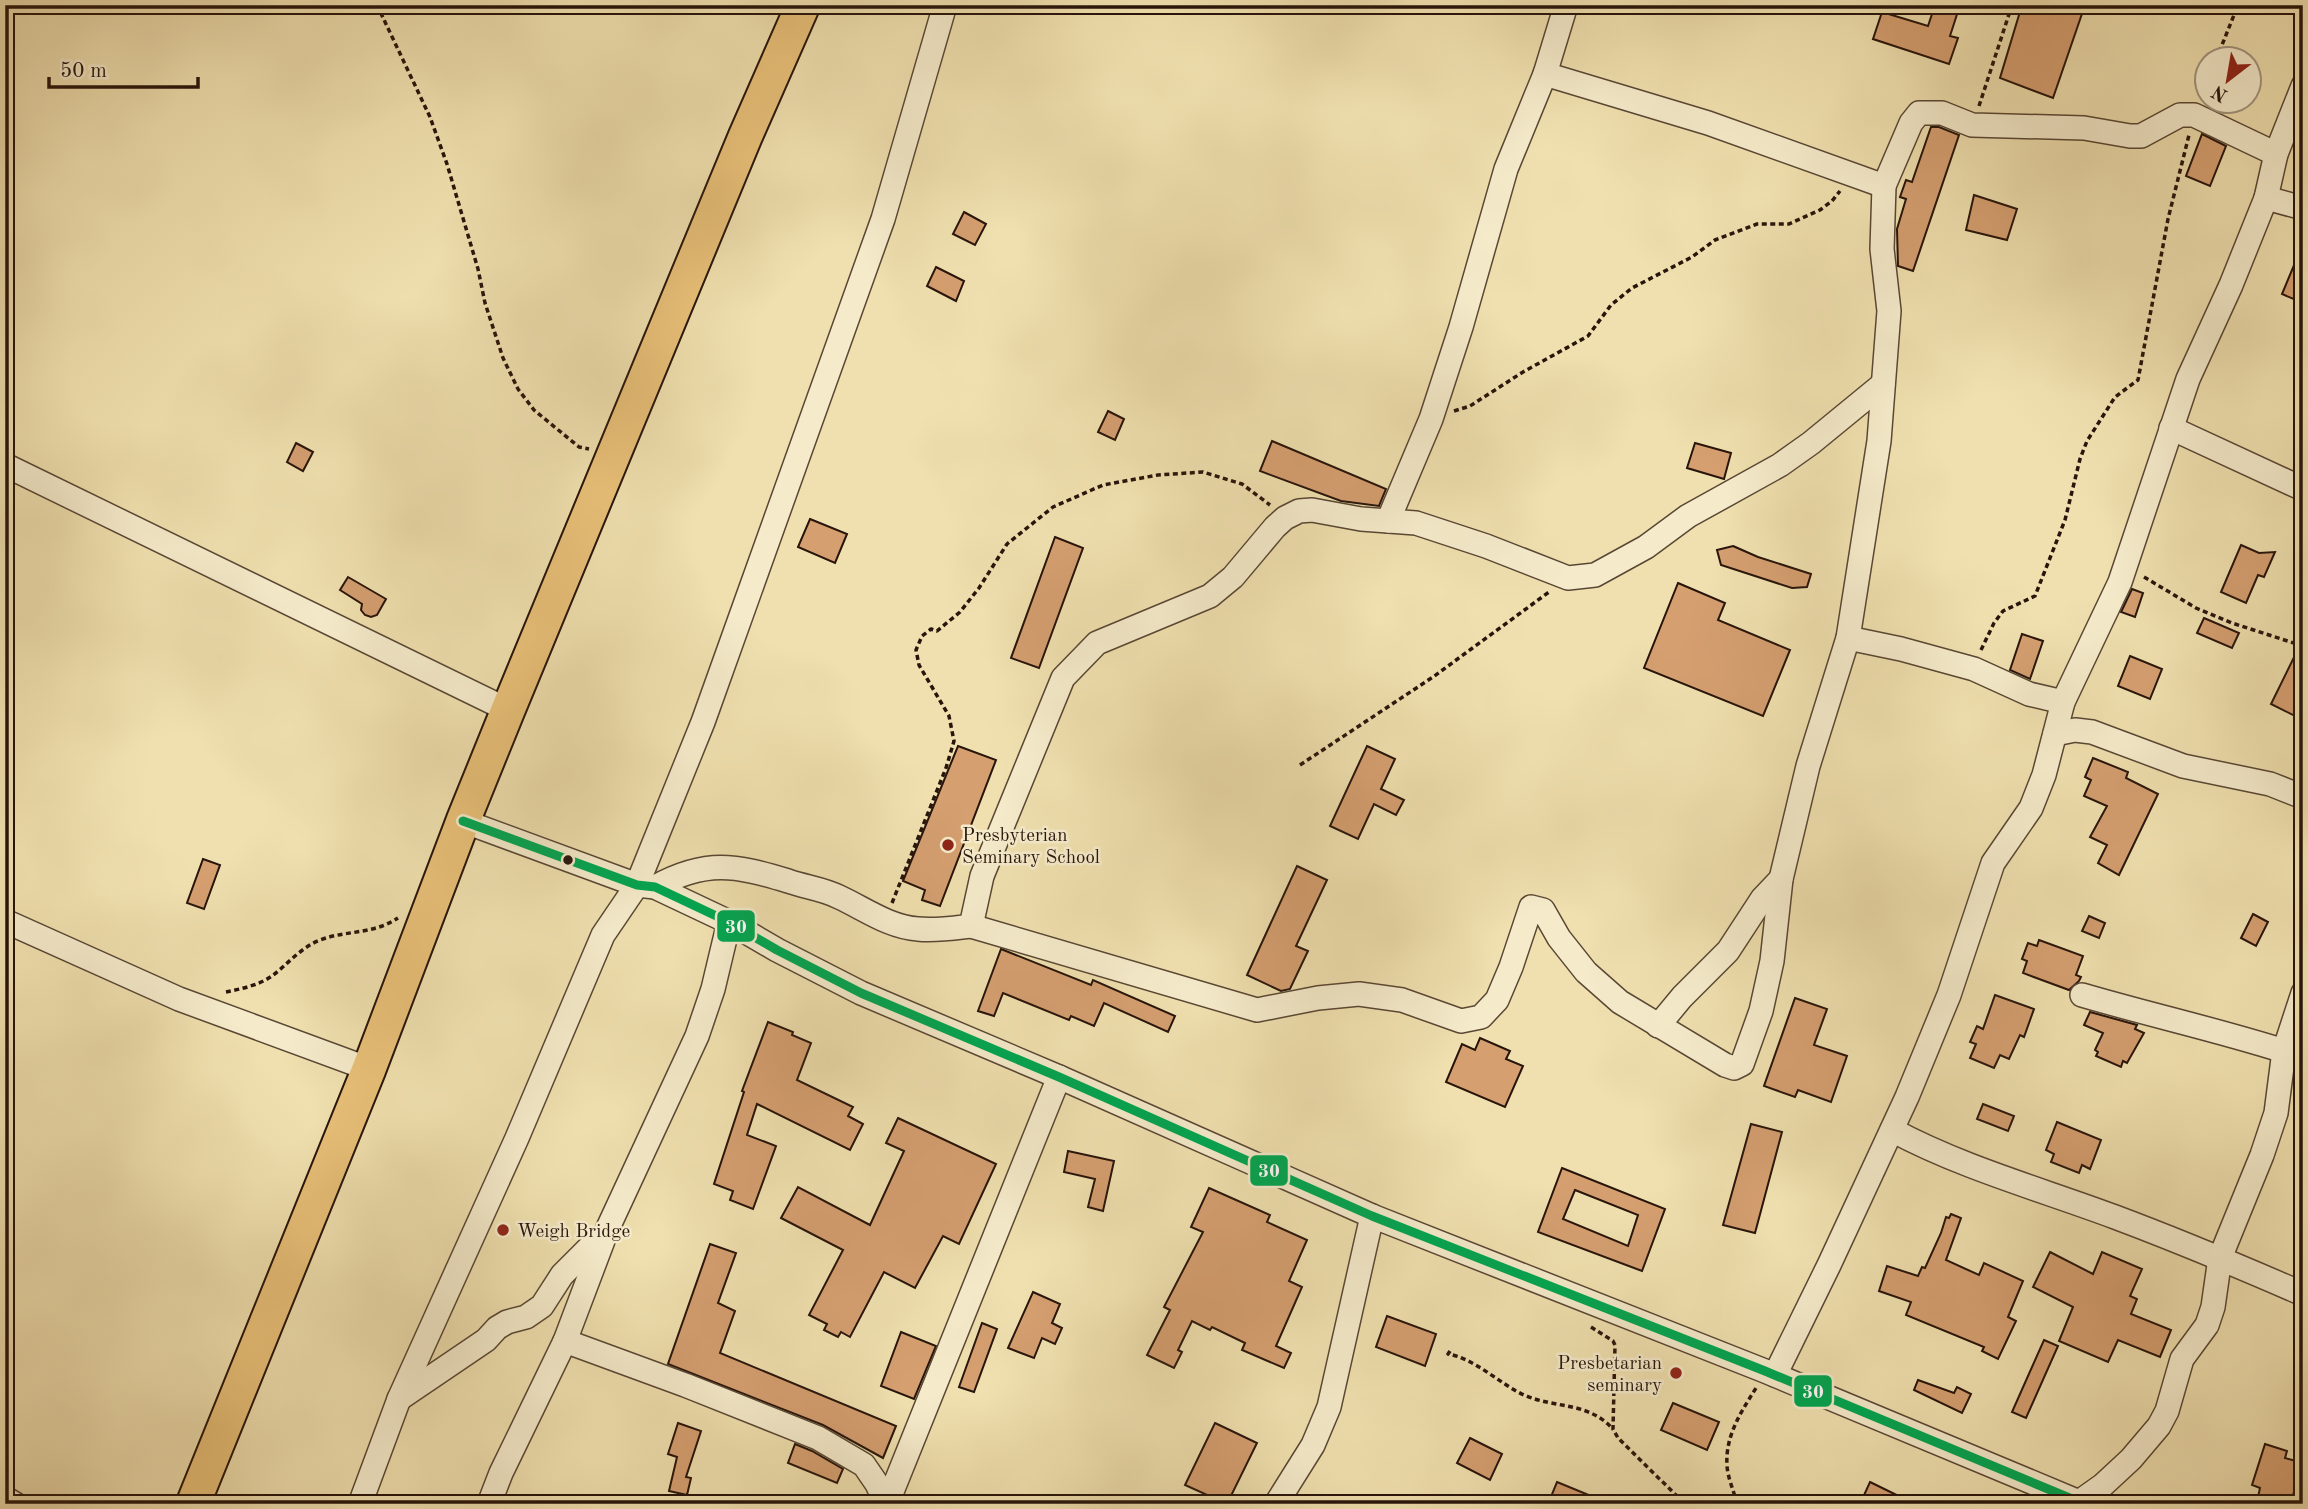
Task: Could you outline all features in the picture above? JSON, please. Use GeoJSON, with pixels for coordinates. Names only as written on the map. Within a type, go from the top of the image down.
{"type":"FeatureCollection","features":[{"type":"Feature","properties":{"kind":"highway"},"geometry":{"type":"LineString","coordinates":[[193,1504],[369,1069],[463,821],[611,456],[803,5]]}},
{"type":"Feature","properties":{"kind":"street"},"geometry":{"type":"LineString","coordinates":[[360,1504],[399,1399],[517,1138],[603,935],[646,886],[883,219],[945,5]]}},
{"type":"Feature","properties":{"kind":"street"},"geometry":{"type":"LineString","coordinates":[[1388,521],[1431,419],[1461,327],[1506,169],[1545,74],[1566,5]]}},
{"type":"Feature","properties":{"kind":"street"},"geometry":{"type":"LineString","coordinates":[[1545,74],[1708,123],[1884,186]]}},
{"type":"Feature","properties":{"kind":"street"},"geometry":{"type":"LineString","coordinates":[[1770,1373],[1892,1130],[1949,995],[1993,863],[2031,808],[2044,775],[2063,702],[2120,582],[2188,379],[2231,285],[2266,198],[2276,155],[2303,86]]}},
{"type":"Feature","properties":{"kind":"street"},"geometry":{"type":"LineString","coordinates":[[646,886],[703,868],[734,867],[762,872],[836,895],[886,921],[916,929],[971,926],[1257,1010],[1318,998],[1359,994],[1402,1000],[1461,1021],[1481,1017],[1497,1000],[1531,907],[1537,907],[1543,909],[1559,938],[1586,972],[1620,1002],[1734,1068],[1742,1063],[1761,1011],[1772,961],[1781,879],[1808,766],[1848,638],[1879,441],[1889,311],[1882,249],[1884,186],[1911,123],[1919,113],[1942,113],[1972,125],[2084,128],[2141,136],[2180,115],[2192,115]]}},
{"type":"Feature","properties":{"kind":"street"},"geometry":{"type":"LineString","coordinates":[[2196,116],[2276,155]]}},
{"type":"Feature","properties":{"kind":"street"},"geometry":{"type":"LineString","coordinates":[[2266,198],[2303,208]]}},
{"type":"Feature","properties":{"kind":"street"},"geometry":{"type":"LineString","coordinates":[[971,926],[982,876],[1063,678],[1097,643],[1210,596],[1233,578],[1275,527],[1286,518],[1299,511],[1312,510],[1416,523],[1486,546],[1568,578],[1595,575],[1646,547],[1688,516],[1780,465],[1883,384]]}},
{"type":"Feature","properties":{"kind":"street"},"geometry":{"type":"LineString","coordinates":[[2171,428],[2303,489]]}},
{"type":"Feature","properties":{"kind":"street"},"geometry":{"type":"LineString","coordinates":[[5,465],[508,710]]}},
{"type":"Feature","properties":{"kind":"street"},"geometry":{"type":"LineString","coordinates":[[1848,638],[1974,669],[2029,694],[2063,702]]}},
{"type":"Feature","properties":{"kind":"street"},"geometry":{"type":"LineString","coordinates":[[2055,734],[2075,730],[2092,732],[2183,766],[2270,784],[2303,797]]}},
{"type":"Feature","properties":{"kind":"street"},"geometry":{"type":"LineString","coordinates":[[463,821],[646,886],[729,922],[861,993],[1059,1077],[1371,1216],[1770,1373],[2073,1502],[2103,1485],[2159,1426],[2167,1411],[2182,1359],[2211,1316],[2220,1258],[2273,1124],[2284,1051],[2303,993]]}},
{"type":"Feature","properties":{"kind":"street"},"geometry":{"type":"LineString","coordinates":[[1658,1026],[1697,981],[1728,951],[1762,899],[1781,879]]}},
{"type":"Feature","properties":{"kind":"street"},"geometry":{"type":"LineString","coordinates":[[5,921],[179,999],[369,1069]]}},
{"type":"Feature","properties":{"kind":"street"},"geometry":{"type":"LineString","coordinates":[[489,1504],[501,1472],[565,1342],[590,1269],[697,1036],[713,989],[729,922]]}},
{"type":"Feature","properties":{"kind":"street"},"geometry":{"type":"LineString","coordinates":[[2082,995],[2284,1051]]}},
{"type":"Feature","properties":{"kind":"street"},"geometry":{"type":"LineString","coordinates":[[886,1504],[1059,1077]]}},
{"type":"Feature","properties":{"kind":"street"},"geometry":{"type":"LineString","coordinates":[[1892,1130],[1950,1157],[2115,1217],[2303,1294]]}},
{"type":"Feature","properties":{"kind":"street"},"geometry":{"type":"LineString","coordinates":[[1293,1504],[1291,1486],[1329,1407],[1371,1216]]}},
{"type":"Feature","properties":{"kind":"street"},"geometry":{"type":"LineString","coordinates":[[399,1399],[486,1340],[507,1321],[533,1314],[542,1306],[562,1275],[607,1230]]}},
{"type":"Feature","properties":{"kind":"street"},"geometry":{"type":"LineString","coordinates":[[565,1342],[745,1408],[818,1438],[864,1465],[877,1483],[886,1504]]}},
{"type":"Feature","properties":{"kind":"street"},"geometry":{"type":"LineString","coordinates":[[1276,1504],[1313,1445]]}},
{"type":"Feature","properties":{"kind":"street"},"geometry":{"type":"LineString","coordinates":[[5,1498],[15,1504]]}},
{"type":"Feature","properties":{"kind":"path"},"geometry":{"type":"LineString","coordinates":[[377,5],[430,117],[464,223],[485,303],[503,358],[518,389],[534,410],[579,446],[611,456]]}},
{"type":"Feature","properties":{"kind":"path"},"geometry":{"type":"LineString","coordinates":[[1972,125],[2012,5]]}},
{"type":"Feature","properties":{"kind":"path"},"geometry":{"type":"LineString","coordinates":[[2222,46],[2238,5]]}},
{"type":"Feature","properties":{"kind":"path"},"geometry":{"type":"LineString","coordinates":[[1974,669],[1984,644],[2003,611],[2035,596],[2065,520],[2087,441],[2115,397],[2138,380],[2168,219],[2194,116]]}},
{"type":"Feature","properties":{"kind":"path"},"geometry":{"type":"LineString","coordinates":[[1431,419],[1470,406],[1523,372],[1588,336],[1611,304],[1632,288],[1672,269],[1715,240],[1757,224],[1789,224],[1820,210],[1832,201],[1851,175]]}},
{"type":"Feature","properties":{"kind":"path"},"geometry":{"type":"LineString","coordinates":[[886,921],[954,741],[949,716],[919,665],[916,650],[922,636],[931,629],[937,631],[960,612],[1007,544],[1053,507],[1103,485],[1158,475],[1203,472],[1242,484],[1286,518]]}},
{"type":"Feature","properties":{"kind":"path"},"geometry":{"type":"LineString","coordinates":[[2120,582],[2139,574],[2196,608],[2303,646]]}},
{"type":"Feature","properties":{"kind":"path"},"geometry":{"type":"LineString","coordinates":[[1300,765],[1433,677],[1568,578]]}},
{"type":"Feature","properties":{"kind":"path"},"geometry":{"type":"LineString","coordinates":[[179,999],[201,998],[261,982],[308,946],[322,939],[365,932],[399,918]]}},
{"type":"Feature","properties":{"kind":"path"},"geometry":{"type":"LineString","coordinates":[[1567,1293],[1580,1320],[1614,1343],[1613,1429]]}},
{"type":"Feature","properties":{"kind":"path"},"geometry":{"type":"LineString","coordinates":[[1450,1351],[1448,1354],[1461,1358],[1521,1394],[1587,1410],[1603,1418],[1618,1438],[1685,1504]]}},
{"type":"Feature","properties":{"kind":"path"},"geometry":{"type":"LineString","coordinates":[[1737,1504],[1727,1466],[1730,1438],[1735,1422],[1770,1373]]}},
{"type":"Feature","properties":{"kind":"building"},"geometry":{"type":"Polygon","coordinates":[[[1935,5],[1960,5],[1950,36],[1958,38],[1949,64],[1873,39],[1882,12],[1928,26],[1935,5]]]}},
{"type":"Feature","properties":{"kind":"building"},"geometry":{"type":"Polygon","coordinates":[[[2022,5],[2085,5],[2053,98],[2000,78],[2022,5]]]}},
{"type":"Feature","properties":{"kind":"building"},"geometry":{"type":"Polygon","coordinates":[[[1931,127],[1939,127],[1959,135],[1913,271],[1898,266],[1897,229],[1906,199],[1900,197],[1906,180],[1912,182],[1931,127]]]}},
{"type":"Feature","properties":{"kind":"building"},"geometry":{"type":"Polygon","coordinates":[[[2202,134],[2226,146],[2210,186],[2186,176],[2202,134]]]}},
{"type":"Feature","properties":{"kind":"building"},"geometry":{"type":"Polygon","coordinates":[[[1974,195],[2017,209],[2007,240],[1966,230],[1974,195]]]}},
{"type":"Feature","properties":{"kind":"building"},"geometry":{"type":"Polygon","coordinates":[[[964,212],[986,224],[975,245],[953,234],[964,212]]]}},
{"type":"Feature","properties":{"kind":"building"},"geometry":{"type":"Polygon","coordinates":[[[2303,246],[2303,303],[2282,294],[2303,246]]]}},
{"type":"Feature","properties":{"kind":"building"},"geometry":{"type":"Polygon","coordinates":[[[936,267],[964,281],[956,301],[927,286],[936,267]]]}},
{"type":"Feature","properties":{"kind":"building"},"geometry":{"type":"Polygon","coordinates":[[[1108,411],[1124,419],[1115,440],[1098,432],[1108,411]]]}},
{"type":"Feature","properties":{"kind":"building"},"geometry":{"type":"Polygon","coordinates":[[[1272,441],[1386,489],[1379,506],[1341,501],[1260,471],[1272,441]]]}},
{"type":"Feature","properties":{"kind":"building"},"geometry":{"type":"Polygon","coordinates":[[[296,443],[313,452],[303,471],[287,462],[296,443]]]}},
{"type":"Feature","properties":{"kind":"building"},"geometry":{"type":"Polygon","coordinates":[[[1695,443],[1731,453],[1724,479],[1687,468],[1695,443]]]}},
{"type":"Feature","properties":{"kind":"building"},"geometry":{"type":"Polygon","coordinates":[[[810,519],[847,534],[835,563],[798,547],[810,519]]]}},
{"type":"Feature","properties":{"kind":"building"},"geometry":{"type":"Polygon","coordinates":[[[1055,537],[1083,548],[1039,668],[1011,658],[1055,537]]]}},
{"type":"Feature","properties":{"kind":"building"},"geometry":{"type":"Polygon","coordinates":[[[2241,545],[2259,553],[2275,552],[2264,577],[2258,575],[2246,603],[2221,592],[2241,545]]]}},
{"type":"Feature","properties":{"kind":"building"},"geometry":{"type":"Polygon","coordinates":[[[1733,546],[1811,574],[1807,587],[1792,588],[1721,565],[1717,550],[1733,546]]]}},
{"type":"Feature","properties":{"kind":"building"},"geometry":{"type":"Polygon","coordinates":[[[348,577],[386,599],[377,615],[365,615],[361,610],[362,604],[340,590],[348,577]]]}},
{"type":"Feature","properties":{"kind":"building"},"geometry":{"type":"Polygon","coordinates":[[[1678,583],[1725,603],[1718,620],[1790,650],[1763,716],[1644,668],[1678,583]]]}},
{"type":"Feature","properties":{"kind":"building"},"geometry":{"type":"Polygon","coordinates":[[[2132,589],[2143,593],[2135,617],[2121,612],[2132,589]]]}},
{"type":"Feature","properties":{"kind":"building"},"geometry":{"type":"Polygon","coordinates":[[[2204,618],[2239,633],[2232,648],[2197,633],[2204,618]]]}},
{"type":"Feature","properties":{"kind":"building"},"geometry":{"type":"Polygon","coordinates":[[[2022,634],[2043,641],[2030,679],[2010,670],[2022,634]]]}},
{"type":"Feature","properties":{"kind":"building"},"geometry":{"type":"Polygon","coordinates":[[[2303,639],[2303,720],[2271,704],[2303,639]]]}},
{"type":"Feature","properties":{"kind":"building"},"geometry":{"type":"Polygon","coordinates":[[[2130,656],[2162,669],[2150,699],[2118,686],[2130,656]]]}},
{"type":"Feature","properties":{"kind":"building"},"geometry":{"type":"Polygon","coordinates":[[[958,746],[996,760],[940,906],[922,900],[925,890],[903,881],[958,746]]]}},
{"type":"Feature","properties":{"kind":"building"},"geometry":{"type":"Polygon","coordinates":[[[1367,746],[1395,759],[1381,789],[1404,800],[1396,815],[1374,804],[1358,839],[1330,826],[1367,746]]]}},
{"type":"Feature","properties":{"kind":"building"},"geometry":{"type":"Polygon","coordinates":[[[2093,758],[2128,772],[2126,778],[2158,794],[2119,875],[2098,863],[2107,845],[2090,837],[2107,806],[2084,796],[2091,780],[2085,777],[2093,758]]]}},
{"type":"Feature","properties":{"kind":"building"},"geometry":{"type":"Polygon","coordinates":[[[203,859],[220,865],[204,909],[187,903],[203,859]]]}},
{"type":"Feature","properties":{"kind":"building"},"geometry":{"type":"Polygon","coordinates":[[[1297,866],[1327,880],[1296,946],[1308,951],[1290,989],[1281,991],[1247,975],[1297,866]]]}},
{"type":"Feature","properties":{"kind":"building"},"geometry":{"type":"Polygon","coordinates":[[[2253,914],[2268,922],[2256,946],[2241,938],[2253,914]]]}},
{"type":"Feature","properties":{"kind":"building"},"geometry":{"type":"Polygon","coordinates":[[[2089,916],[2105,923],[2099,938],[2082,931],[2089,916]]]}},
{"type":"Feature","properties":{"kind":"building"},"geometry":{"type":"Polygon","coordinates":[[[2039,940],[2083,956],[2076,975],[2081,977],[2069,990],[2023,973],[2027,961],[2022,959],[2028,943],[2037,946],[2039,940]]]}},
{"type":"Feature","properties":{"kind":"building"},"geometry":{"type":"Polygon","coordinates":[[[1001,949],[1091,985],[1093,980],[1175,1016],[1168,1032],[1104,1003],[1094,1026],[1071,1016],[1069,1020],[1003,993],[994,1016],[978,1011],[1001,949]]]}},
{"type":"Feature","properties":{"kind":"building"},"geometry":{"type":"Polygon","coordinates":[[[1995,995],[2034,1009],[2024,1037],[2020,1035],[2009,1059],[2000,1055],[1994,1068],[1970,1058],[1976,1044],[1970,1042],[1977,1026],[1983,1029],[1995,995]]]}},
{"type":"Feature","properties":{"kind":"building"},"geometry":{"type":"Polygon","coordinates":[[[1795,998],[1827,1009],[1814,1045],[1847,1056],[1831,1102],[1798,1090],[1795,1097],[1764,1086],[1795,998]]]}},
{"type":"Feature","properties":{"kind":"building"},"geometry":{"type":"Polygon","coordinates":[[[2090,1012],[2137,1025],[2135,1029],[2144,1033],[2127,1063],[2123,1061],[2121,1067],[2096,1056],[2098,1052],[2095,1050],[2103,1033],[2084,1025],[2090,1012]]]}},
{"type":"Feature","properties":{"kind":"building"},"geometry":{"type":"Polygon","coordinates":[[[768,1022],[811,1043],[797,1080],[853,1107],[848,1116],[863,1124],[850,1150],[757,1104],[747,1135],[776,1146],[753,1209],[730,1200],[733,1191],[714,1184],[744,1092],[742,1091],[768,1022]]]}},
{"type":"Feature","properties":{"kind":"building"},"geometry":{"type":"Polygon","coordinates":[[[1480,1038],[1510,1051],[1506,1059],[1523,1066],[1505,1107],[1446,1082],[1462,1044],[1475,1050],[1480,1038]]]}},
{"type":"Feature","properties":{"kind":"building"},"geometry":{"type":"Polygon","coordinates":[[[1983,1104],[2014,1116],[2008,1131],[1977,1119],[1983,1104]]]}},
{"type":"Feature","properties":{"kind":"building"},"geometry":{"type":"Polygon","coordinates":[[[898,1118],[996,1164],[959,1244],[943,1236],[915,1288],[884,1272],[850,1337],[841,1332],[838,1337],[824,1330],[827,1324],[809,1315],[843,1250],[781,1218],[798,1187],[870,1225],[904,1151],[886,1143],[898,1118]]]}},
{"type":"Feature","properties":{"kind":"building"},"geometry":{"type":"Polygon","coordinates":[[[2057,1122],[2101,1140],[2090,1169],[2082,1165],[2079,1173],[2051,1162],[2054,1154],[2046,1150],[2057,1122]]]}},
{"type":"Feature","properties":{"kind":"building"},"geometry":{"type":"Polygon","coordinates":[[[1751,1124],[1782,1132],[1755,1233],[1723,1225],[1751,1124]]]}},
{"type":"Feature","properties":{"kind":"building"},"geometry":{"type":"Polygon","coordinates":[[[1068,1151],[1114,1161],[1103,1211],[1088,1207],[1095,1179],[1064,1172],[1068,1151]]]}},
{"type":"Feature","properties":{"kind":"building"},"geometry":{"type":"Polygon","coordinates":[[[1562,1168],[1665,1209],[1642,1271],[1538,1232],[1562,1168]],[[1575,1190],[1563,1219],[1628,1246],[1638,1215],[1575,1190]]]}},
{"type":"Feature","properties":{"kind":"building"},"geometry":{"type":"Polygon","coordinates":[[[1209,1188],[1270,1215],[1267,1222],[1307,1240],[1289,1281],[1302,1287],[1276,1346],[1291,1353],[1284,1368],[1242,1350],[1245,1343],[1212,1327],[1210,1330],[1192,1321],[1178,1350],[1182,1352],[1174,1368],[1147,1355],[1170,1310],[1164,1307],[1203,1232],[1191,1227],[1209,1188]]]}},
{"type":"Feature","properties":{"kind":"building"},"geometry":{"type":"Polygon","coordinates":[[[1951,1214],[1961,1218],[1946,1260],[1979,1275],[1984,1263],[2023,1281],[2008,1317],[2016,1321],[1998,1359],[1982,1351],[1984,1347],[1906,1315],[1911,1302],[1879,1291],[1887,1266],[1918,1276],[1922,1267],[1925,1268],[1946,1217],[1949,1218],[1951,1214]]]}},
{"type":"Feature","properties":{"kind":"building"},"geometry":{"type":"Polygon","coordinates":[[[710,1244],[736,1253],[718,1303],[735,1311],[720,1353],[896,1426],[883,1458],[823,1425],[668,1364],[710,1244]]]}},
{"type":"Feature","properties":{"kind":"building"},"geometry":{"type":"Polygon","coordinates":[[[2050,1252],[2093,1274],[2102,1252],[2142,1269],[2130,1296],[2137,1299],[2131,1314],[2171,1330],[2160,1357],[2118,1340],[2108,1362],[2059,1341],[2073,1307],[2033,1287],[2050,1252]]]}},
{"type":"Feature","properties":{"kind":"building"},"geometry":{"type":"Polygon","coordinates":[[[1033,1292],[1060,1304],[1052,1323],[1062,1328],[1055,1344],[1042,1338],[1034,1358],[1008,1348],[1033,1292]]]}},
{"type":"Feature","properties":{"kind":"building"},"geometry":{"type":"Polygon","coordinates":[[[1387,1316],[1436,1334],[1425,1366],[1376,1347],[1387,1316]]]}},
{"type":"Feature","properties":{"kind":"building"},"geometry":{"type":"Polygon","coordinates":[[[982,1323],[997,1329],[974,1392],[959,1387],[982,1323]]]}},
{"type":"Feature","properties":{"kind":"building"},"geometry":{"type":"Polygon","coordinates":[[[901,1332],[936,1346],[914,1399],[881,1386],[901,1332]]]}},
{"type":"Feature","properties":{"kind":"building"},"geometry":{"type":"Polygon","coordinates":[[[2044,1340],[2058,1346],[2026,1418],[2012,1412],[2044,1340]]]}},
{"type":"Feature","properties":{"kind":"building"},"geometry":{"type":"Polygon","coordinates":[[[1918,1380],[1954,1393],[1957,1387],[1971,1394],[1962,1413],[1914,1390],[1918,1380]]]}},
{"type":"Feature","properties":{"kind":"building"},"geometry":{"type":"Polygon","coordinates":[[[1673,1403],[1719,1422],[1707,1450],[1661,1430],[1673,1403]]]}},
{"type":"Feature","properties":{"kind":"building"},"geometry":{"type":"Polygon","coordinates":[[[678,1423],[701,1431],[686,1477],[691,1478],[687,1495],[669,1491],[677,1457],[668,1454],[678,1423]]]}},
{"type":"Feature","properties":{"kind":"building"},"geometry":{"type":"Polygon","coordinates":[[[1215,1423],[1257,1443],[1227,1504],[1185,1485],[1215,1423]]]}},
{"type":"Feature","properties":{"kind":"building"},"geometry":{"type":"Polygon","coordinates":[[[1470,1438],[1502,1454],[1490,1480],[1457,1463],[1470,1438]]]}},
{"type":"Feature","properties":{"kind":"building"},"geometry":{"type":"Polygon","coordinates":[[[795,1444],[843,1469],[837,1483],[788,1463],[795,1444]]]}},
{"type":"Feature","properties":{"kind":"building"},"geometry":{"type":"Polygon","coordinates":[[[2265,1444],[2287,1451],[2285,1458],[2303,1463],[2292,1498],[2282,1495],[2279,1504],[2258,1497],[2260,1488],[2252,1485],[2265,1444]]]}},
{"type":"Feature","properties":{"kind":"building"},"geometry":{"type":"Polygon","coordinates":[[[1557,1482],[1608,1503],[1608,1504],[1548,1504],[1557,1482]]]}},
{"type":"Feature","properties":{"kind":"building"},"geometry":{"type":"Polygon","coordinates":[[[1870,1482],[1915,1504],[1860,1504],[1870,1482]]]}},
{"type":"Feature","properties":{"kind":"transit line","name":"30"},"geometry":{"type":"LineString","coordinates":[[463,821],[637,885],[655,887],[729,922],[861,993],[1059,1077],[1372,1216],[1765,1371],[2084,1504]]}},
{"type":"Feature","properties":{"kind":"place","name":"Presbyterian Seminary School"},"geometry":{"type":"Point","coordinates":[948,845]}},
{"type":"Feature","properties":{"kind":"place","name":"Weigh Bridge"},"geometry":{"type":"Point","coordinates":[503,1230]}},
{"type":"Feature","properties":{"kind":"place","name":"Presbetarian seminary"},"geometry":{"type":"Point","coordinates":[1676,1373]}}]}
